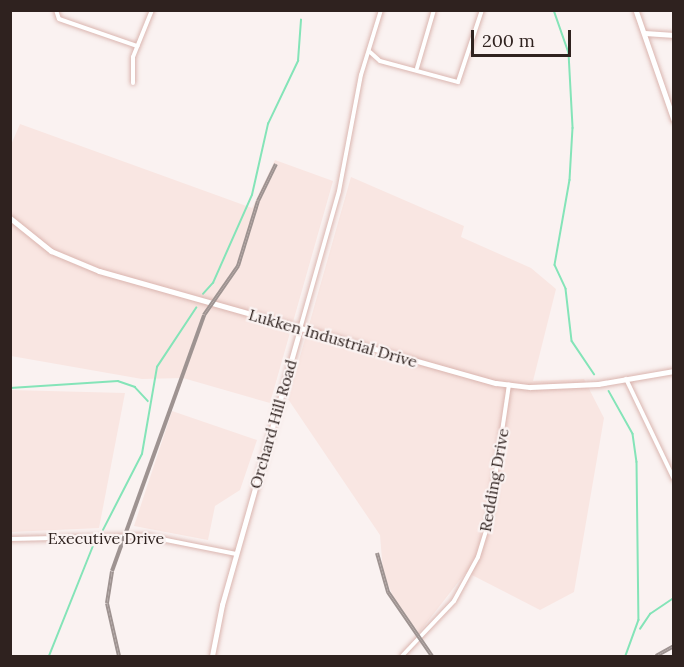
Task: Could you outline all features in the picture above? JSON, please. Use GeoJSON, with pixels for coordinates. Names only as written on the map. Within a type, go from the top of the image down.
{"type":"FeatureCollection","features":[{"type":"Feature","properties":{"kind":"main road","name":"Lukken Industrial Drive"},"geometry":{"type":"LineString","coordinates":[[10,218],[51,251],[99,271],[300,329],[509,385],[626,379],[674,371]]}},
{"type":"Feature","properties":{"kind":"street"},"geometry":{"type":"LineString","coordinates":[[56,10],[59,19],[137,46]]}},
{"type":"Feature","properties":{"kind":"street"},"geometry":{"type":"LineString","coordinates":[[133,83],[137,46],[152,10]]}},
{"type":"Feature","properties":{"kind":"street","name":"Orchard Hill Road"},"geometry":{"type":"LineString","coordinates":[[212,657],[236,554],[339,191],[369,51],[381,10]]}},
{"type":"Feature","properties":{"kind":"street"},"geometry":{"type":"LineString","coordinates":[[417,68],[434,10]]}},
{"type":"Feature","properties":{"kind":"street"},"geometry":{"type":"LineString","coordinates":[[369,51],[380,61],[417,68],[455,82],[461,77],[482,10]]}},
{"type":"Feature","properties":{"kind":"street"},"geometry":{"type":"LineString","coordinates":[[636,10],[674,120]]}},
{"type":"Feature","properties":{"kind":"street"},"geometry":{"type":"LineString","coordinates":[[645,33],[674,35]]}},
{"type":"Feature","properties":{"kind":"street"},"geometry":{"type":"LineString","coordinates":[[626,379],[674,479]]}},
{"type":"Feature","properties":{"kind":"street","name":"Redding Drive"},"geometry":{"type":"LineString","coordinates":[[402,657],[454,602],[478,557],[488,525],[509,385]]}},
{"type":"Feature","properties":{"kind":"street","name":"Executive Drive"},"geometry":{"type":"LineString","coordinates":[[10,539],[146,536],[236,554]]}},
{"type":"Feature","properties":{"kind":"shaded area"},"geometry":{"type":"Polygon","coordinates":[[[20,124],[252,208],[275,160],[333,181],[270,403],[183,378],[142,379],[11,356],[10,147],[20,124]]]}},
{"type":"Feature","properties":{"kind":"shaded area"},"geometry":{"type":"Polygon","coordinates":[[[351,177],[464,226],[461,237],[531,268],[556,289],[533,381],[584,379],[604,418],[574,592],[540,610],[466,572],[418,634],[394,599],[383,572],[380,535],[288,399],[351,177]]]}},
{"type":"Feature","properties":{"kind":"shaded area"},"geometry":{"type":"Polygon","coordinates":[[[10,390],[125,393],[99,528],[11,532],[10,390]]]}},
{"type":"Feature","properties":{"kind":"shaded area"},"geometry":{"type":"Polygon","coordinates":[[[172,411],[257,440],[240,490],[215,506],[208,540],[134,526],[172,411]]]}},
{"type":"Feature","properties":{"kind":"waterway"},"geometry":{"type":"LineString","coordinates":[[554,10],[569,53],[573,128],[570,180],[555,265],[566,289],[572,341],[594,374]]}},
{"type":"Feature","properties":{"kind":"waterway"},"geometry":{"type":"LineString","coordinates":[[203,294],[213,283],[252,195],[268,124],[298,61],[301,20]]}},
{"type":"Feature","properties":{"kind":"waterway"},"geometry":{"type":"LineString","coordinates":[[103,530],[142,454],[157,367],[196,308]]}},
{"type":"Feature","properties":{"kind":"waterway"},"geometry":{"type":"LineString","coordinates":[[10,388],[118,381],[135,387],[148,401]]}},
{"type":"Feature","properties":{"kind":"waterway"},"geometry":{"type":"LineString","coordinates":[[609,391],[633,434],[637,462],[639,620],[626,656]]}},
{"type":"Feature","properties":{"kind":"waterway"},"geometry":{"type":"LineString","coordinates":[[49,656],[95,541]]}},
{"type":"Feature","properties":{"kind":"waterway"},"geometry":{"type":"LineString","coordinates":[[640,629],[650,614],[674,598]]}},
{"type":"Feature","properties":{"kind":"railway"},"geometry":{"type":"LineString","coordinates":[[119,656],[107,603],[112,571],[204,315],[238,266],[258,201],[276,164]]}},
{"type":"Feature","properties":{"kind":"railway"},"geometry":{"type":"LineString","coordinates":[[377,553],[388,592],[432,656]]}},
{"type":"Feature","properties":{"kind":"railway"},"geometry":{"type":"LineString","coordinates":[[656,656],[674,646]]}}]}
